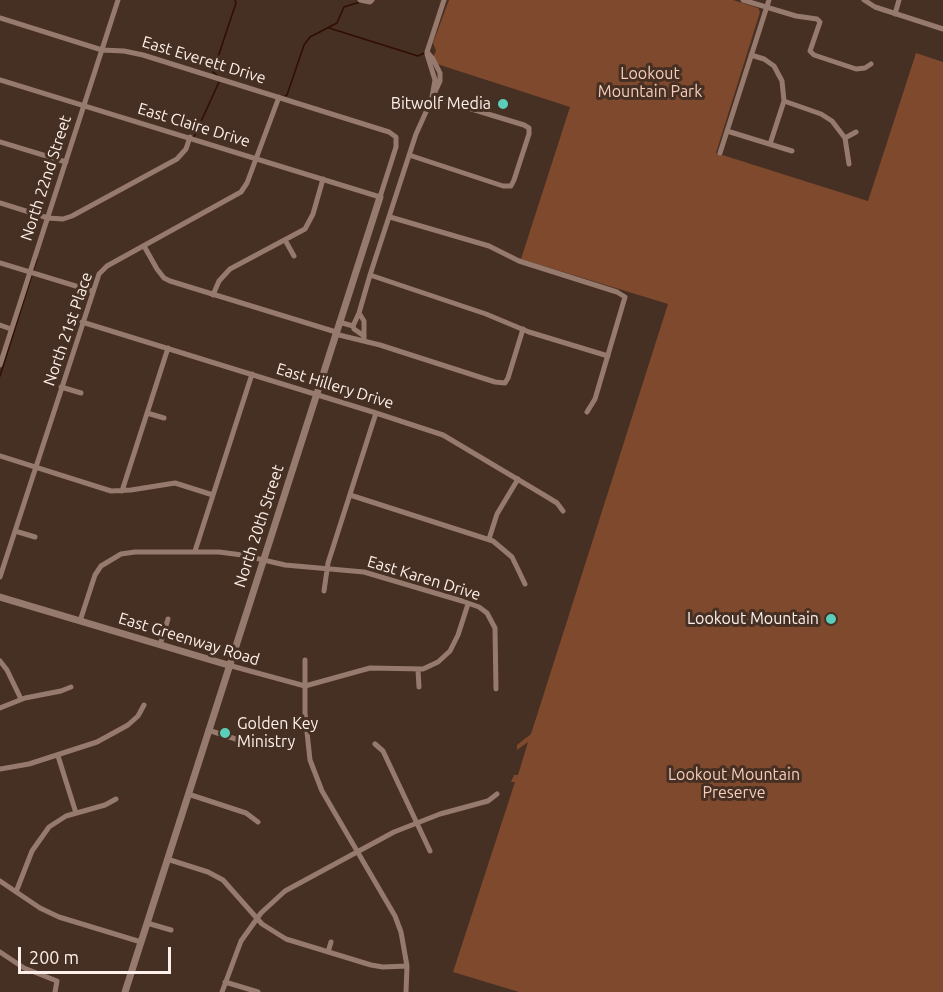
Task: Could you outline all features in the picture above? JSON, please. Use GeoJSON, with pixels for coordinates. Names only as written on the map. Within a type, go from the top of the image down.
{"type":"FeatureCollection","features":[{"type":"Feature","properties":{"kind":"street","name":"North 22nd Street"},"geometry":{"type":"LineString","coordinates":[[0,365],[118,0]]}},
{"type":"Feature","properties":{"kind":"street"},"geometry":{"type":"LineString","coordinates":[[360,0],[371,1]]}},
{"type":"Feature","properties":{"kind":"street"},"geometry":{"type":"LineString","coordinates":[[352,339],[370,275],[416,134],[438,87],[440,74],[427,52],[444,0]]}},
{"type":"Feature","properties":{"kind":"street"},"geometry":{"type":"LineString","coordinates":[[743,0],[766,8],[813,20],[817,19],[820,22],[810,51],[814,55],[856,69],[870,64]]}},
{"type":"Feature","properties":{"kind":"street"},"geometry":{"type":"LineString","coordinates":[[720,153],[769,0]]}},
{"type":"Feature","properties":{"kind":"street"},"geometry":{"type":"LineString","coordinates":[[864,0],[875,7],[943,29]]}},
{"type":"Feature","properties":{"kind":"street"},"geometry":{"type":"LineString","coordinates":[[895,14],[899,0]]}},
{"type":"Feature","properties":{"kind":"street","name":"East Everett Drive"},"geometry":{"type":"LineString","coordinates":[[0,18],[102,50],[143,55],[389,132],[396,137]]}},
{"type":"Feature","properties":{"kind":"street"},"geometry":{"type":"LineString","coordinates":[[751,55],[764,59],[774,66],[782,81],[784,101],[770,144]]}},
{"type":"Feature","properties":{"kind":"street","name":"East Claire Drive"},"geometry":{"type":"LineString","coordinates":[[0,80],[380,197]]}},
{"type":"Feature","properties":{"kind":"street","name":"North 21st Place"},"geometry":{"type":"LineString","coordinates":[[0,577],[99,274],[102,270],[144,246],[238,195],[247,183],[279,97]]}},
{"type":"Feature","properties":{"kind":"street"},"geometry":{"type":"LineString","coordinates":[[409,155],[503,186],[511,186],[529,128],[432,97]]}},
{"type":"Feature","properties":{"kind":"street"},"geometry":{"type":"LineString","coordinates":[[784,101],[821,114],[832,121],[845,138],[849,164]]}},
{"type":"Feature","properties":{"kind":"street"},"geometry":{"type":"LineString","coordinates":[[727,131],[792,151]]}},
{"type":"Feature","properties":{"kind":"street"},"geometry":{"type":"LineString","coordinates":[[845,138],[856,132]]}},
{"type":"Feature","properties":{"kind":"street"},"geometry":{"type":"LineString","coordinates":[[0,203],[48,218],[63,219],[72,216],[124,185],[177,159],[186,148],[190,137]]}},
{"type":"Feature","properties":{"kind":"street","name":"North 20th Street"},"geometry":{"type":"LineString","coordinates":[[125,992],[396,147],[396,137]]}},
{"type":"Feature","properties":{"kind":"street"},"geometry":{"type":"LineString","coordinates":[[0,142],[66,162]]}},
{"type":"Feature","properties":{"kind":"street"},"geometry":{"type":"LineString","coordinates":[[213,295],[225,273],[305,229],[313,214],[323,179]]}},
{"type":"Feature","properties":{"kind":"street"},"geometry":{"type":"LineString","coordinates":[[390,217],[489,246],[519,261],[616,292],[625,297],[595,399],[587,412]]}},
{"type":"Feature","properties":{"kind":"street"},"geometry":{"type":"LineString","coordinates":[[285,240],[294,256]]}},
{"type":"Feature","properties":{"kind":"street"},"geometry":{"type":"LineString","coordinates":[[144,246],[164,278],[177,284],[352,339],[364,339],[495,382],[505,383],[523,329]]}},
{"type":"Feature","properties":{"kind":"street"},"geometry":{"type":"LineString","coordinates":[[0,263],[92,291]]}},
{"type":"Feature","properties":{"kind":"street"},"geometry":{"type":"LineString","coordinates":[[370,275],[486,314],[523,329],[608,356]]}},
{"type":"Feature","properties":{"kind":"street"},"geometry":{"type":"LineString","coordinates":[[359,313],[364,321],[364,339]]}},
{"type":"Feature","properties":{"kind":"street","name":"East Hillery Drive"},"geometry":{"type":"LineString","coordinates":[[82,322],[450,438],[557,503],[563,511]]}},
{"type":"Feature","properties":{"kind":"street"},"geometry":{"type":"LineString","coordinates":[[339,322],[355,328],[364,339]]}},
{"type":"Feature","properties":{"kind":"street"},"geometry":{"type":"LineString","coordinates":[[0,326],[11,329]]}},
{"type":"Feature","properties":{"kind":"street"},"geometry":{"type":"LineString","coordinates":[[122,491],[168,348]]}},
{"type":"Feature","properties":{"kind":"street"},"geometry":{"type":"LineString","coordinates":[[195,551],[252,374]]}},
{"type":"Feature","properties":{"kind":"street"},"geometry":{"type":"LineString","coordinates":[[61,387],[81,393]]}},
{"type":"Feature","properties":{"kind":"street"},"geometry":{"type":"LineString","coordinates":[[147,413],[164,418]]}},
{"type":"Feature","properties":{"kind":"street"},"geometry":{"type":"LineString","coordinates":[[324,591],[327,569],[376,413]]}},
{"type":"Feature","properties":{"kind":"street"},"geometry":{"type":"LineString","coordinates":[[0,456],[111,490],[122,491],[175,483],[213,495]]}},
{"type":"Feature","properties":{"kind":"street"},"geometry":{"type":"LineString","coordinates":[[489,539],[497,514],[518,479]]}},
{"type":"Feature","properties":{"kind":"street"},"geometry":{"type":"LineString","coordinates":[[350,495],[489,539],[505,549],[512,557],[525,584]]}},
{"type":"Feature","properties":{"kind":"street"},"geometry":{"type":"LineString","coordinates":[[15,531],[35,537]]}},
{"type":"Feature","properties":{"kind":"street","name":"East Karen Drive"},"geometry":{"type":"LineString","coordinates":[[81,621],[95,575],[101,566],[121,554],[195,551],[242,555],[285,565],[372,574],[468,604],[487,613],[495,628],[496,688]]}},
{"type":"Feature","properties":{"kind":"street","name":"East Greenway Road"},"geometry":{"type":"LineString","coordinates":[[0,597],[305,686]]}},
{"type":"Feature","properties":{"kind":"street"},"geometry":{"type":"LineString","coordinates":[[305,686],[370,668],[418,669],[438,662],[450,651],[468,604]]}},
{"type":"Feature","properties":{"kind":"street"},"geometry":{"type":"LineString","coordinates":[[160,645],[168,619]]}},
{"type":"Feature","properties":{"kind":"street"},"geometry":{"type":"LineString","coordinates":[[305,660],[305,713],[310,760],[322,791],[395,916],[401,932],[407,966],[406,992]]}},
{"type":"Feature","properties":{"kind":"street"},"geometry":{"type":"LineString","coordinates":[[0,661],[21,699]]}},
{"type":"Feature","properties":{"kind":"street"},"geometry":{"type":"LineString","coordinates":[[418,669],[419,687]]}},
{"type":"Feature","properties":{"kind":"street"},"geometry":{"type":"LineString","coordinates":[[0,708],[21,699],[71,687]]}},
{"type":"Feature","properties":{"kind":"street"},"geometry":{"type":"LineString","coordinates":[[0,768],[29,764],[97,742],[114,734],[138,716],[144,705]]}},
{"type":"Feature","properties":{"kind":"street"},"geometry":{"type":"LineString","coordinates":[[208,730],[254,745]]}},
{"type":"Feature","properties":{"kind":"street"},"geometry":{"type":"LineString","coordinates":[[375,744],[383,751],[430,851]]}},
{"type":"Feature","properties":{"kind":"street"},"geometry":{"type":"LineString","coordinates":[[58,756],[76,813]]}},
{"type":"Feature","properties":{"kind":"street"},"geometry":{"type":"LineString","coordinates":[[188,794],[246,813],[258,822]]}},
{"type":"Feature","properties":{"kind":"street"},"geometry":{"type":"LineString","coordinates":[[222,992],[237,947],[256,918],[285,891],[417,822],[488,801],[497,794]]}},
{"type":"Feature","properties":{"kind":"street"},"geometry":{"type":"LineString","coordinates":[[16,892],[27,860],[45,833],[58,820],[105,805],[116,799]]}},
{"type":"Feature","properties":{"kind":"street"},"geometry":{"type":"LineString","coordinates":[[38,827],[45,833]]}},
{"type":"Feature","properties":{"kind":"street"},"geometry":{"type":"LineString","coordinates":[[167,859],[208,872],[223,880],[256,918],[274,933],[286,939],[371,965],[407,966]]}},
{"type":"Feature","properties":{"kind":"street"},"geometry":{"type":"LineString","coordinates":[[0,881],[40,908],[59,917],[141,942]]}},
{"type":"Feature","properties":{"kind":"street"},"geometry":{"type":"LineString","coordinates":[[147,923],[171,930]]}},
{"type":"Feature","properties":{"kind":"street"},"geometry":{"type":"LineString","coordinates":[[328,952],[332,942]]}},
{"type":"Feature","properties":{"kind":"street"},"geometry":{"type":"LineString","coordinates":[[0,952],[24,968],[57,981],[55,992]]}},
{"type":"Feature","properties":{"kind":"street"},"geometry":{"type":"LineString","coordinates":[[225,982],[258,992]]}},
{"type":"Feature","properties":{"kind":"green space","name":"Lookout Mountain Preserve"},"geometry":{"type":"Polygon","coordinates":[[[449,0],[733,0],[758,8],[760,12],[716,153],[868,201],[916,53],[943,62],[943,992],[519,992],[453,972],[515,782],[511,782],[514,775],[518,775],[528,742],[517,750],[517,745],[531,734],[668,304],[521,259],[570,107],[437,64],[433,57],[436,51],[433,43],[449,0]]]}},
{"type":"Feature","properties":{"kind":"waterway"},"geometry":{"type":"LineString","coordinates":[[217,75],[213,72],[236,3],[235,0]]}},
{"type":"Feature","properties":{"kind":"waterway"},"geometry":{"type":"LineString","coordinates":[[285,96],[304,45],[310,37],[337,23],[344,7],[360,2]]}},
{"type":"Feature","properties":{"kind":"waterway"},"geometry":{"type":"LineString","coordinates":[[329,28],[418,56],[426,52]]}},
{"type":"Feature","properties":{"kind":"waterway"},"geometry":{"type":"LineString","coordinates":[[194,137],[219,82]]}},
{"type":"Feature","properties":{"kind":"waterway"},"geometry":{"type":"LineString","coordinates":[[0,376],[37,259]]}},
{"type":"Feature","properties":{"kind":"place","name":"Bitwolf Media"},"geometry":{"type":"Point","coordinates":[503,104]}},
{"type":"Feature","properties":{"kind":"place","name":"Lookout Mountain"},"geometry":{"type":"Point","coordinates":[831,619]}},
{"type":"Feature","properties":{"kind":"place","name":"Golden Key Ministry"},"geometry":{"type":"Point","coordinates":[225,733]}},
{"type":"Feature","properties":{"kind":"park label","name":"Lookout Mountain Park"},"geometry":{"type":"Point","coordinates":[650,83]}}]}
